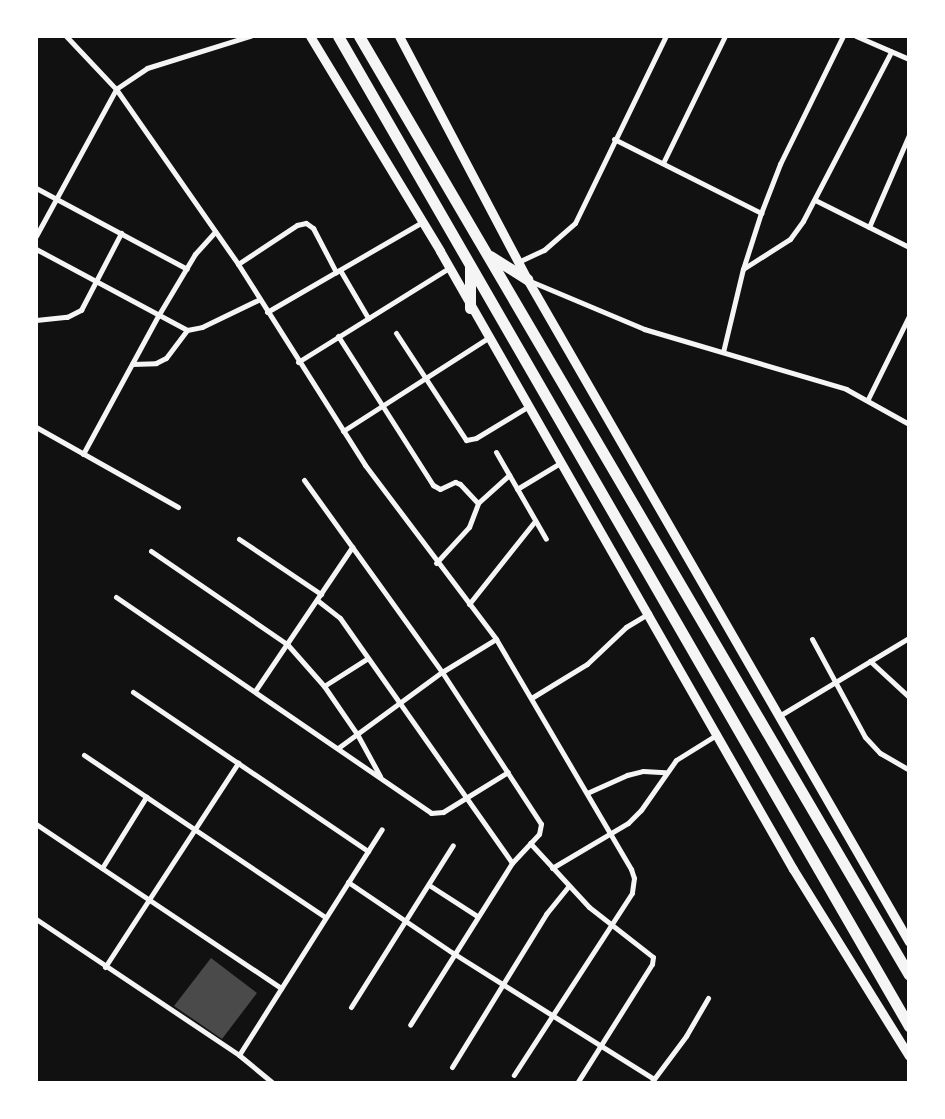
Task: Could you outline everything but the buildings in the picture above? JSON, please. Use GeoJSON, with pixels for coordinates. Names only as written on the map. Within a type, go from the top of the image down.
{"type":"FeatureCollection","features":[{"type":"Feature","properties":{"kind":"highway"},"geometry":{"type":"LineString","coordinates":[[338,36],[909,1026]]}},
{"type":"Feature","properties":{"kind":"highway"},"geometry":{"type":"LineString","coordinates":[[359,36],[909,976]]}},
{"type":"Feature","properties":{"kind":"highway"},"geometry":{"type":"LineString","coordinates":[[488,255],[527,279]]}},
{"type":"Feature","properties":{"kind":"highway"},"geometry":{"type":"LineString","coordinates":[[470,266],[470,308]]}},
{"type":"Feature","properties":{"kind":"street"},"geometry":{"type":"LineString","coordinates":[[66,36],[116,88],[238,264],[343,431],[436,563],[496,639],[533,697],[634,878],[632,893],[609,925],[514,1075]]}},
{"type":"Feature","properties":{"kind":"street"},"geometry":{"type":"LineString","coordinates":[[36,236],[116,88],[147,68],[250,36]]}},
{"type":"Feature","properties":{"kind":"street"},"geometry":{"type":"LineString","coordinates":[[310,36],[422,222],[470,308],[562,462],[793,869],[909,1056]]}},
{"type":"Feature","properties":{"kind":"street"},"geometry":{"type":"LineString","coordinates":[[399,36],[527,279],[909,942]]}},
{"type":"Feature","properties":{"kind":"street"},"geometry":{"type":"LineString","coordinates":[[518,262],[544,250],[575,223],[614,139],[666,36]]}},
{"type":"Feature","properties":{"kind":"street"},"geometry":{"type":"LineString","coordinates":[[663,163],[725,36]]}},
{"type":"Feature","properties":{"kind":"street"},"geometry":{"type":"LineString","coordinates":[[723,352],[743,269],[761,213],[780,164],[843,36]]}},
{"type":"Feature","properties":{"kind":"street"},"geometry":{"type":"LineString","coordinates":[[856,36],[909,59]]}},
{"type":"Feature","properties":{"kind":"street"},"geometry":{"type":"LineString","coordinates":[[743,269],[790,239],[815,200],[891,52]]}},
{"type":"Feature","properties":{"kind":"street"},"geometry":{"type":"LineString","coordinates":[[869,227],[909,135]]}},
{"type":"Feature","properties":{"kind":"street"},"geometry":{"type":"LineString","coordinates":[[614,139],[761,213]]}},
{"type":"Feature","properties":{"kind":"street"},"geometry":{"type":"LineString","coordinates":[[36,188],[187,269]]}},
{"type":"Feature","properties":{"kind":"street"},"geometry":{"type":"LineString","coordinates":[[815,200],[909,248]]}},
{"type":"Feature","properties":{"kind":"street"},"geometry":{"type":"LineString","coordinates":[[267,312],[422,222]]}},
{"type":"Feature","properties":{"kind":"street"},"geometry":{"type":"LineString","coordinates":[[238,264],[297,225],[306,223],[313,228],[368,318]]}},
{"type":"Feature","properties":{"kind":"street"},"geometry":{"type":"LineString","coordinates":[[82,454],[158,316],[187,269],[215,232]]}},
{"type":"Feature","properties":{"kind":"street"},"geometry":{"type":"LineString","coordinates":[[36,320],[75,315],[97,282],[121,233]]}},
{"type":"Feature","properties":{"kind":"street"},"geometry":{"type":"LineString","coordinates":[[36,249],[187,330],[202,327],[260,299]]}},
{"type":"Feature","properties":{"kind":"street"},"geometry":{"type":"LineString","coordinates":[[298,362],[449,268]]}},
{"type":"Feature","properties":{"kind":"street"},"geometry":{"type":"LineString","coordinates":[[527,279],[644,329],[820,379],[868,399],[909,424]]}},
{"type":"Feature","properties":{"kind":"street"},"geometry":{"type":"LineString","coordinates":[[868,399],[909,316]]}},
{"type":"Feature","properties":{"kind":"street"},"geometry":{"type":"LineString","coordinates":[[132,364],[156,363],[166,358],[187,330]]}},
{"type":"Feature","properties":{"kind":"street"},"geometry":{"type":"LineString","coordinates":[[396,333],[466,440],[476,438],[529,406]]}},
{"type":"Feature","properties":{"kind":"street"},"geometry":{"type":"LineString","coordinates":[[338,336],[433,485],[440,489],[455,482],[460,484],[478,504]]}},
{"type":"Feature","properties":{"kind":"street"},"geometry":{"type":"LineString","coordinates":[[343,431],[488,338]]}},
{"type":"Feature","properties":{"kind":"street"},"geometry":{"type":"LineString","coordinates":[[36,428],[178,506]]}},
{"type":"Feature","properties":{"kind":"street"},"geometry":{"type":"LineString","coordinates":[[496,452],[546,539]]}},
{"type":"Feature","properties":{"kind":"street"},"geometry":{"type":"LineString","coordinates":[[518,490],[562,462]]}},
{"type":"Feature","properties":{"kind":"street"},"geometry":{"type":"LineString","coordinates":[[436,563],[469,528],[478,504],[509,475]]}},
{"type":"Feature","properties":{"kind":"street"},"geometry":{"type":"LineString","coordinates":[[304,480],[442,672],[541,824],[542,830],[512,863],[453,953],[410,1025]]}},
{"type":"Feature","properties":{"kind":"street"},"geometry":{"type":"LineString","coordinates":[[469,604],[536,521]]}},
{"type":"Feature","properties":{"kind":"street"},"geometry":{"type":"LineString","coordinates":[[239,539],[321,594]]}},
{"type":"Feature","properties":{"kind":"street"},"geometry":{"type":"LineString","coordinates":[[255,691],[352,547]]}},
{"type":"Feature","properties":{"kind":"street"},"geometry":{"type":"LineString","coordinates":[[150,551],[287,644],[324,686],[357,734],[380,777]]}},
{"type":"Feature","properties":{"kind":"street"},"geometry":{"type":"LineString","coordinates":[[116,597],[431,812],[443,812],[508,772]]}},
{"type":"Feature","properties":{"kind":"street"},"geometry":{"type":"LineString","coordinates":[[317,600],[340,618],[465,800],[512,863]]}},
{"type":"Feature","properties":{"kind":"street"},"geometry":{"type":"LineString","coordinates":[[533,697],[593,659],[626,627],[649,613]]}},
{"type":"Feature","properties":{"kind":"street"},"geometry":{"type":"LineString","coordinates":[[779,716],[835,680],[909,638]]}},
{"type":"Feature","properties":{"kind":"street"},"geometry":{"type":"LineString","coordinates":[[338,748],[442,672],[496,639]]}},
{"type":"Feature","properties":{"kind":"street"},"geometry":{"type":"LineString","coordinates":[[812,639],[872,747],[909,770]]}},
{"type":"Feature","properties":{"kind":"street"},"geometry":{"type":"LineString","coordinates":[[324,686],[368,658]]}},
{"type":"Feature","properties":{"kind":"street"},"geometry":{"type":"LineString","coordinates":[[870,661],[909,697]]}},
{"type":"Feature","properties":{"kind":"street"},"geometry":{"type":"LineString","coordinates":[[133,692],[368,851]]}},
{"type":"Feature","properties":{"kind":"street"},"geometry":{"type":"LineString","coordinates":[[552,868],[611,835],[641,810],[665,772],[682,755],[718,734]]}},
{"type":"Feature","properties":{"kind":"street"},"geometry":{"type":"LineString","coordinates":[[84,755],[325,917]]}},
{"type":"Feature","properties":{"kind":"street"},"geometry":{"type":"LineString","coordinates":[[105,967],[238,763]]}},
{"type":"Feature","properties":{"kind":"street"},"geometry":{"type":"LineString","coordinates":[[587,793],[627,775],[643,771],[665,772]]}},
{"type":"Feature","properties":{"kind":"street"},"geometry":{"type":"LineString","coordinates":[[102,868],[146,797]]}},
{"type":"Feature","properties":{"kind":"street"},"geometry":{"type":"LineString","coordinates":[[36,824],[281,988]]}},
{"type":"Feature","properties":{"kind":"street"},"geometry":{"type":"LineString","coordinates":[[239,1055],[382,829]]}},
{"type":"Feature","properties":{"kind":"street"},"geometry":{"type":"LineString","coordinates":[[530,843],[569,886],[609,925],[653,957],[652,964],[577,1083]]}},
{"type":"Feature","properties":{"kind":"street"},"geometry":{"type":"LineString","coordinates":[[351,1008],[407,922],[453,845]]}},
{"type":"Feature","properties":{"kind":"street"},"geometry":{"type":"LineString","coordinates":[[348,882],[453,953],[601,1044],[653,1081],[686,1036],[708,998]]}},
{"type":"Feature","properties":{"kind":"street"},"geometry":{"type":"LineString","coordinates":[[429,885],[477,916]]}},
{"type":"Feature","properties":{"kind":"street"},"geometry":{"type":"LineString","coordinates":[[452,1067],[546,914],[569,886]]}},
{"type":"Feature","properties":{"kind":"street"},"geometry":{"type":"LineString","coordinates":[[36,919],[239,1055],[273,1083]]}}]}
